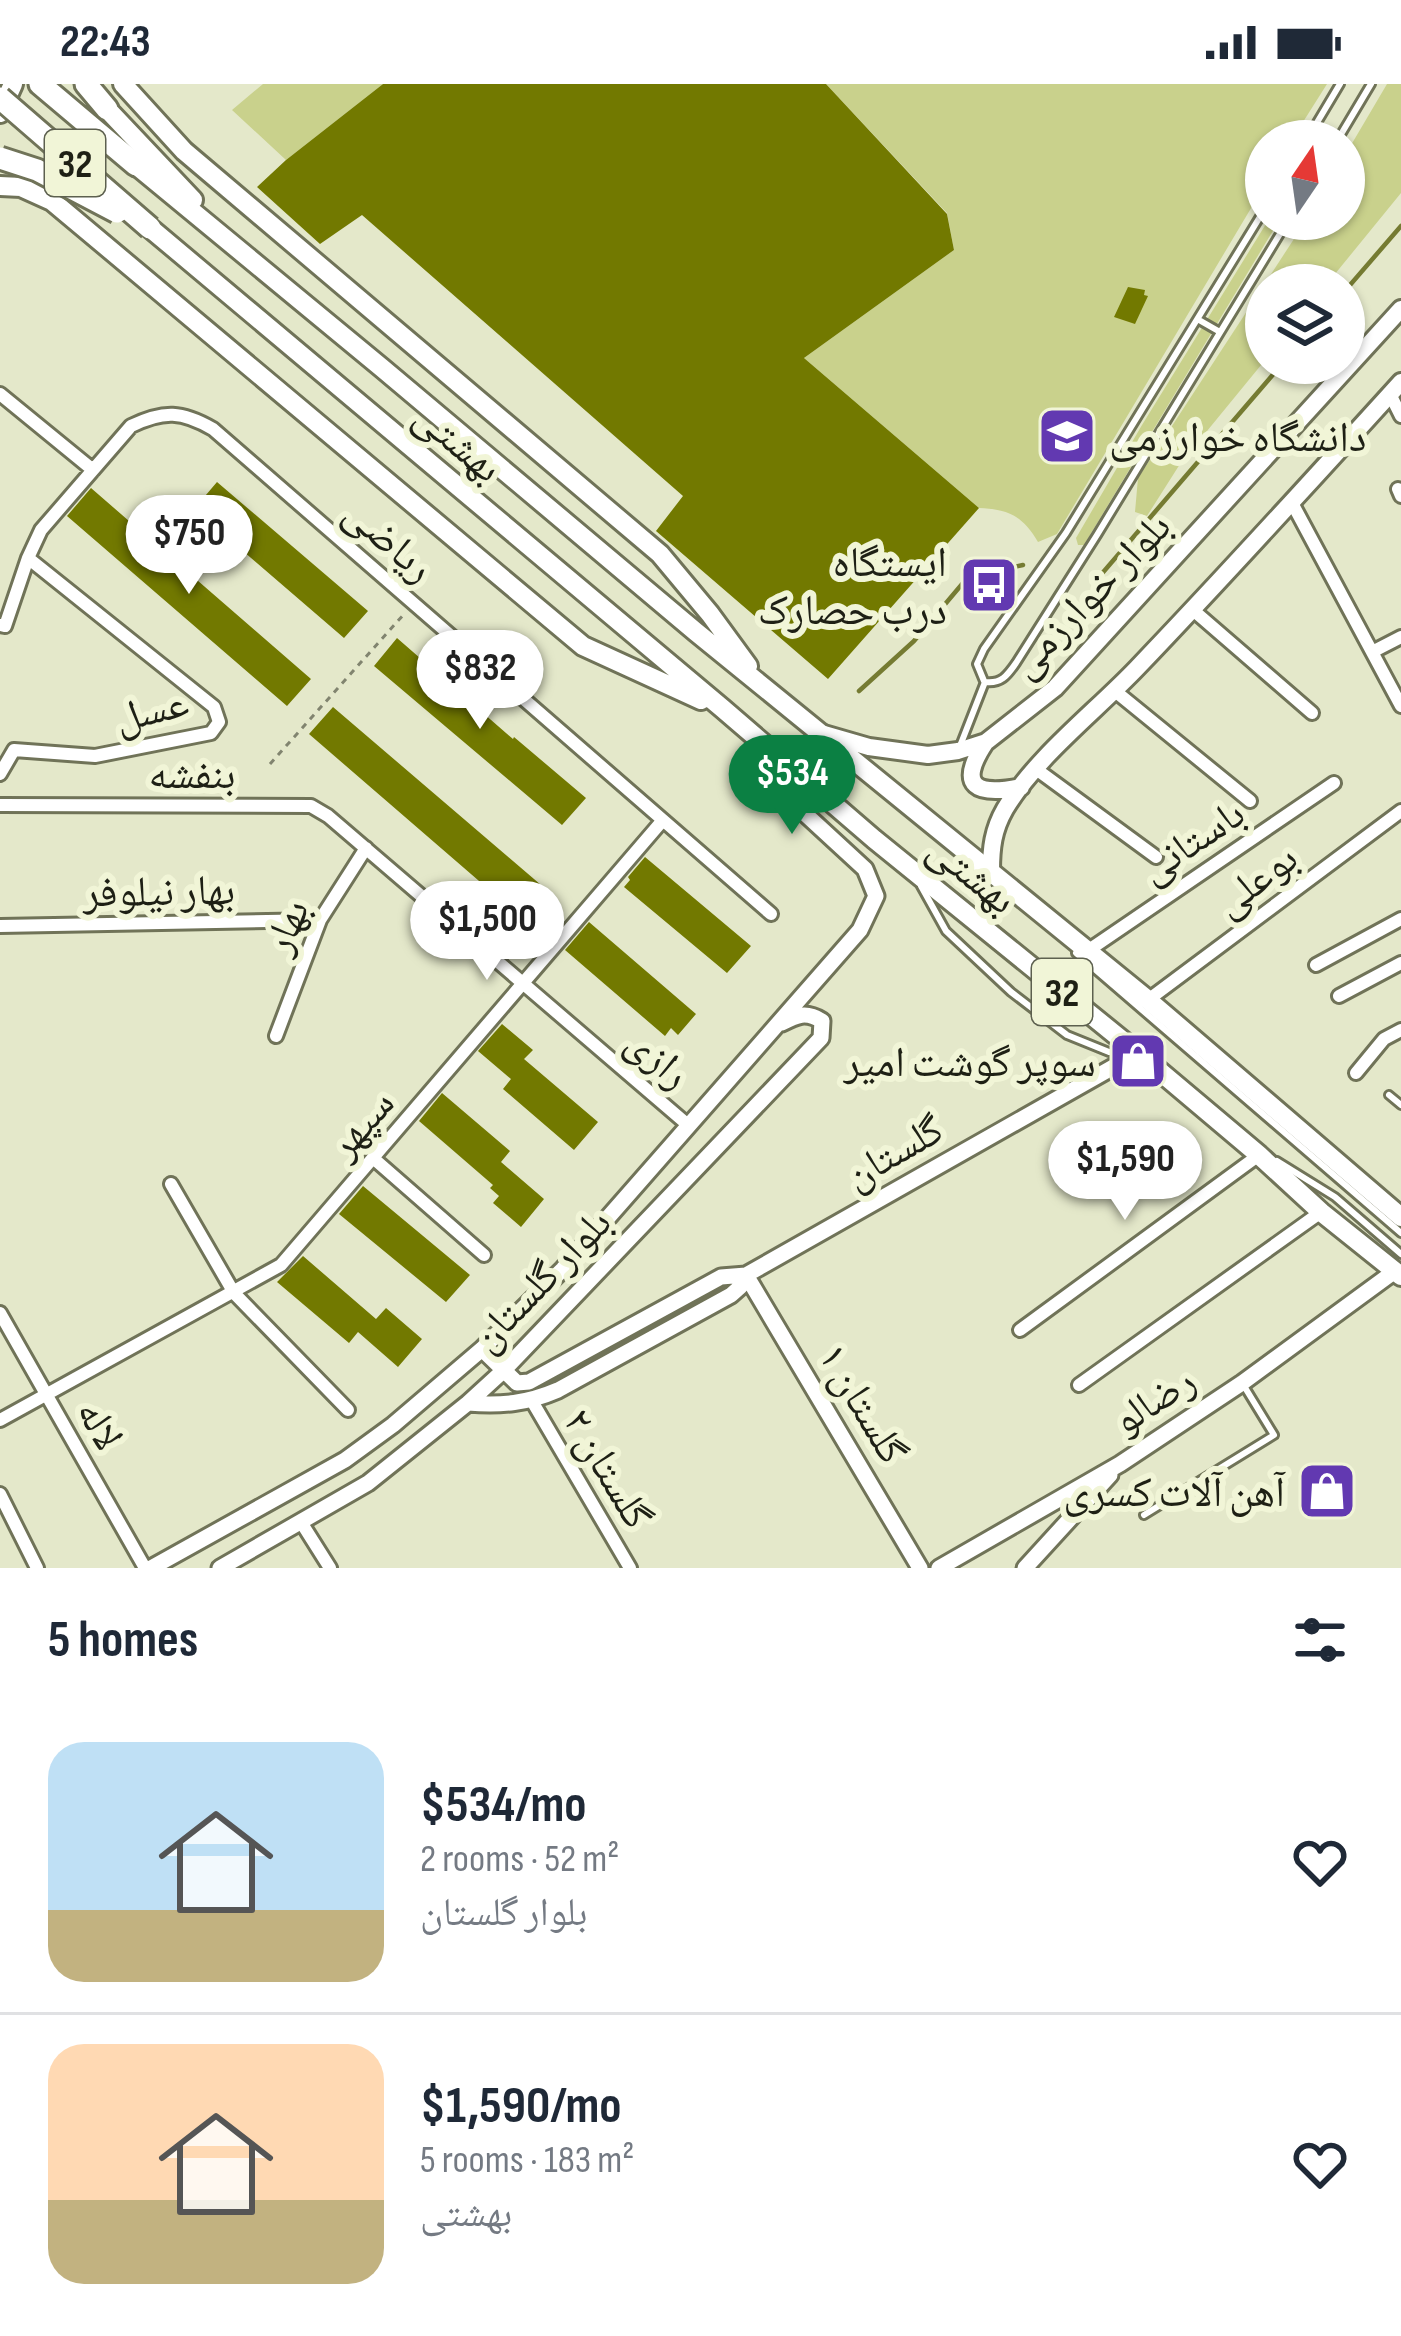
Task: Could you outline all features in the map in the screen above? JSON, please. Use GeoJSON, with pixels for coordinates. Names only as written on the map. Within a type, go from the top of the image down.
{"type":"FeatureCollection","features":[{"type":"Feature","properties":{"kind":"highway","name":"32"},"geometry":{"type":"LineString","coordinates":[[40,84],[136,165]]}},
{"type":"Feature","properties":{"kind":"highway"},"geometry":{"type":"LineString","coordinates":[[86,84],[107,109]]}},
{"type":"Feature","properties":{"kind":"highway","name":"32"},"geometry":{"type":"LineString","coordinates":[[1,91],[150,228]]}},
{"type":"Feature","properties":{"kind":"highway"},"geometry":{"type":"LineString","coordinates":[[0,158],[37,170],[150,228]]}},
{"type":"Feature","properties":{"kind":"main road"},"geometry":{"type":"LineString","coordinates":[[0,113],[13,84]]}},
{"type":"Feature","properties":{"kind":"main road"},"geometry":{"type":"LineString","coordinates":[[122,86],[184,151],[660,554],[761,684]]}},
{"type":"Feature","properties":{"kind":"main road"},"geometry":{"type":"LineString","coordinates":[[107,109],[232,244]]}},
{"type":"Feature","properties":{"kind":"main road"},"geometry":{"type":"LineString","coordinates":[[0,148],[21,187]]}},
{"type":"Feature","properties":{"kind":"main road","name":"بهشتى"},"geometry":{"type":"LineString","coordinates":[[136,165],[761,684]]}},
{"type":"Feature","properties":{"kind":"main road"},"geometry":{"type":"LineString","coordinates":[[0,186],[21,187],[52,201],[84,226],[583,646],[722,708]]}},
{"type":"Feature","properties":{"kind":"main road","name":"بهشتى"},"geometry":{"type":"LineString","coordinates":[[150,228],[722,708]]}},
{"type":"Feature","properties":{"kind":"main road","name":"بلوار خوارزمی"},"geometry":{"type":"LineString","coordinates":[[820,732],[869,748],[928,754],[986,742],[1055,688],[1401,309]]}},
{"type":"Feature","properties":{"kind":"main road","name":"بلوار خوارزمی"},"geometry":{"type":"LineString","coordinates":[[991,871],[991,842],[1002,813],[1036,769],[1193,610],[1395,388]]}},
{"type":"Feature","properties":{"kind":"main road","name":"بهشتی"},"geometry":{"type":"LineString","coordinates":[[761,684],[1148,1000],[1401,1217]]}},
{"type":"Feature","properties":{"kind":"main road","name":"بهشتی"},"geometry":{"type":"LineString","coordinates":[[722,708],[1322,1212],[1399,1267]]}},
{"type":"Feature","properties":{"kind":"main road"},"geometry":{"type":"LineString","coordinates":[[986,742],[972,763],[972,778],[979,788],[993,793],[1021,787]]}},
{"type":"Feature","properties":{"kind":"street"},"geometry":{"type":"LineString","coordinates":[[1395,388],[1401,416]]}},
{"type":"Feature","properties":{"kind":"street"},"geometry":{"type":"LineString","coordinates":[[0,394],[93,470]]}},
{"type":"Feature","properties":{"kind":"street","name":"ریاضی"},"geometry":{"type":"LineString","coordinates":[[3,625],[41,530],[131,426],[151,416],[194,418],[213,429],[771,914]]}},
{"type":"Feature","properties":{"kind":"street"},"geometry":{"type":"LineString","coordinates":[[1291,501],[1401,706]]}},
{"type":"Feature","properties":{"kind":"street","name":"عسل"},"geometry":{"type":"LineString","coordinates":[[0,774],[14,750],[95,756],[211,733],[219,722],[214,707],[28,558]]}},
{"type":"Feature","properties":{"kind":"street"},"geometry":{"type":"LineString","coordinates":[[1193,610],[1312,712]]}},
{"type":"Feature","properties":{"kind":"street"},"geometry":{"type":"LineString","coordinates":[[1372,652],[1401,637]]}},
{"type":"Feature","properties":{"kind":"street"},"geometry":{"type":"LineString","coordinates":[[1114,691],[1250,801]]}},
{"type":"Feature","properties":{"kind":"street","name":"بلوار گلستان"},"geometry":{"type":"LineString","coordinates":[[148,1568],[345,1460],[482,1349],[562,1269],[860,929],[876,896],[865,869],[776,787],[759,740]]}},
{"type":"Feature","properties":{"kind":"street"},"geometry":{"type":"LineString","coordinates":[[1036,769],[1156,857]]}},
{"type":"Feature","properties":{"kind":"street","name":"باستانی"},"geometry":{"type":"LineString","coordinates":[[1086,952],[1334,783]]}},
{"type":"Feature","properties":{"kind":"street","name":"بنفشه"},"geometry":{"type":"LineString","coordinates":[[0,805],[311,806]]}},
{"type":"Feature","properties":{"kind":"street","name":"رازی"},"geometry":{"type":"LineString","coordinates":[[311,806],[688,1125]]}},
{"type":"Feature","properties":{"kind":"street","name":"بوعلی"},"geometry":{"type":"LineString","coordinates":[[1148,1000],[1401,812]]}},
{"type":"Feature","properties":{"kind":"street","name":"سپهر"},"geometry":{"type":"LineString","coordinates":[[0,1420],[281,1265],[663,820]]}},
{"type":"Feature","properties":{"kind":"street","name":"بهار"},"geometry":{"type":"LineString","coordinates":[[276,1036],[320,920],[366,848]]}},
{"type":"Feature","properties":{"kind":"street"},"geometry":{"type":"LineString","coordinates":[[1316,965],[1401,919]]}},
{"type":"Feature","properties":{"kind":"street","name":"بهار نیلوفر"},"geometry":{"type":"LineString","coordinates":[[0,926],[320,920]]}},
{"type":"Feature","properties":{"kind":"street"},"geometry":{"type":"LineString","coordinates":[[1339,996],[1401,963]]}},
{"type":"Feature","properties":{"kind":"street","name":"بلوار گلستان"},"geometry":{"type":"LineString","coordinates":[[220,1568],[368,1483],[503,1371],[820,1038],[822,1021],[797,1014],[775,1027]]}},
{"type":"Feature","properties":{"kind":"street"},"geometry":{"type":"LineString","coordinates":[[1356,1073],[1384,1039],[1401,1030]]}},
{"type":"Feature","properties":{"kind":"street","name":"گلستان"},"geometry":{"type":"LineString","coordinates":[[468,1403],[532,1401],[731,1295],[746,1275],[1138,1053]]}},
{"type":"Feature","properties":{"kind":"street"},"geometry":{"type":"LineString","coordinates":[[1020,1330],[1258,1155]]}},
{"type":"Feature","properties":{"kind":"street"},"geometry":{"type":"LineString","coordinates":[[373,1158],[484,1255]]}},
{"type":"Feature","properties":{"kind":"street"},"geometry":{"type":"LineString","coordinates":[[171,1184],[234,1293],[348,1410]]}},
{"type":"Feature","properties":{"kind":"street"},"geometry":{"type":"LineString","coordinates":[[1079,1384],[1322,1212]]}},
{"type":"Feature","properties":{"kind":"street","name":"رضالو"},"geometry":{"type":"LineString","coordinates":[[939,1568],[1120,1464],[1242,1383],[1399,1267]]}},
{"type":"Feature","properties":{"kind":"street","name":"گلستان"},"geometry":{"type":"LineString","coordinates":[[503,1371],[517,1383],[529,1382],[721,1277],[746,1275]]}},
{"type":"Feature","properties":{"kind":"street","name":"گلستان ۱"},"geometry":{"type":"LineString","coordinates":[[746,1275],[920,1568]]}},
{"type":"Feature","properties":{"kind":"street","name":"لاله"},"geometry":{"type":"LineString","coordinates":[[0,1313],[148,1568]]}},
{"type":"Feature","properties":{"kind":"street"},"geometry":{"type":"LineString","coordinates":[[482,1349],[503,1371]]}},
{"type":"Feature","properties":{"kind":"street","name":"گلستان ۲"},"geometry":{"type":"LineString","coordinates":[[532,1401],[630,1568]]}},
{"type":"Feature","properties":{"kind":"street"},"geometry":{"type":"LineString","coordinates":[[1025,1568],[1120,1464]]}},
{"type":"Feature","properties":{"kind":"street"},"geometry":{"type":"LineString","coordinates":[[0,1495],[37,1568]]}},
{"type":"Feature","properties":{"kind":"street"},"geometry":{"type":"LineString","coordinates":[[301,1522],[329,1568]]}},
{"type":"Feature","properties":{"kind":"lane"},"geometry":{"type":"LineString","coordinates":[[1319,120],[1340,84]]}},
{"type":"Feature","properties":{"kind":"lane"},"geometry":{"type":"LineString","coordinates":[[1349,120],[1371,84]]}},
{"type":"Feature","properties":{"kind":"lane"},"geometry":{"type":"LineString","coordinates":[[1246,240],[1066,533],[984,650],[976,664],[985,682],[1005,678],[1016,664],[1276,240]]}},
{"type":"Feature","properties":{"kind":"lane"},"geometry":{"type":"LineString","coordinates":[[1199,320],[1220,332]]}},
{"type":"Feature","properties":{"kind":"lane"},"geometry":{"type":"LineString","coordinates":[[958,751],[985,682]]}},
{"type":"Feature","properties":{"kind":"lane"},"geometry":{"type":"LineString","coordinates":[[914,872],[946,931],[1011,992],[1066,1035],[1109,1052],[1138,1053]]}},
{"type":"Feature","properties":{"kind":"lane"},"geometry":{"type":"LineString","coordinates":[[1036,909],[1077,954],[1401,1233]]}},
{"type":"Feature","properties":{"kind":"lane"},"geometry":{"type":"LineString","coordinates":[[1389,1094],[1401,1105]]}},
{"type":"Feature","properties":{"kind":"lane"},"geometry":{"type":"LineString","coordinates":[[1238,1138],[1335,1198],[1399,1267]]}},
{"type":"Feature","properties":{"kind":"lane"},"geometry":{"type":"LineString","coordinates":[[1144,1515],[1274,1435],[1242,1383]]}},
{"type":"Feature","properties":{"kind":"path"},"geometry":{"type":"LineString","coordinates":[[270,764],[414,603]]}},
{"type":"Feature","properties":{"kind":"green space"},"geometry":{"type":"Polygon","coordinates":[[[263,84],[383,84],[286,160],[232,110],[263,84]]]}},
{"type":"Feature","properties":{"kind":"green space"},"geometry":{"type":"Polygon","coordinates":[[[826,84],[1327,84],[1304,120],[1245,120],[1245,218],[1057,534],[1038,542],[1014,516],[979,508],[804,358],[954,250],[947,213],[826,84]]]}},
{"type":"Feature","properties":{"kind":"green space"},"geometry":{"type":"Polygon","coordinates":[[[1387,84],[1401,84],[1401,193],[1365,237],[1365,121],[1387,84]]]}},
{"type":"Feature","properties":{"kind":"green space"},"geometry":{"type":"Polygon","coordinates":[[[1256,240],[1267,240],[1253,264],[1245,264],[1245,277],[1084,545],[1078,545],[1076,538],[1256,240]]]}},
{"type":"Feature","properties":{"kind":"green space"},"geometry":{"type":"Polygon","coordinates":[[[1293,240],[1363,240],[1343,264],[1278,264],[1293,240]]]}},
{"type":"Feature","properties":{"kind":"green space"},"geometry":{"type":"Polygon","coordinates":[[[1245,314],[1246,384],[1180,464],[1147,516],[1135,512],[1138,478],[1245,314]]]}},
{"type":"Feature","properties":{"kind":"building"},"geometry":{"type":"Polygon","coordinates":[[[383,84],[826,84],[947,214],[954,250],[804,358],[979,508],[828,679],[656,531],[683,496],[362,215],[320,244],[257,187],[383,84]]]}},
{"type":"Feature","properties":{"kind":"building"},"geometry":{"type":"Polygon","coordinates":[[[1128,287],[1145,290],[1148,296],[1135,324],[1114,317],[1128,287]]]}},
{"type":"Feature","properties":{"kind":"building"},"geometry":{"type":"Polygon","coordinates":[[[217,482],[368,611],[344,638],[194,509],[217,482]]]}},
{"type":"Feature","properties":{"kind":"building"},"geometry":{"type":"Polygon","coordinates":[[[91,488],[311,679],[287,706],[67,516],[91,488]]]}},
{"type":"Feature","properties":{"kind":"building"},"geometry":{"type":"Polygon","coordinates":[[[397,638],[586,798],[562,825],[374,666],[397,638]]]}},
{"type":"Feature","properties":{"kind":"building"},"geometry":{"type":"Polygon","coordinates":[[[333,707],[555,897],[537,918],[530,912],[523,919],[309,734],[333,707]]]}},
{"type":"Feature","properties":{"kind":"building"},"geometry":{"type":"Polygon","coordinates":[[[645,857],[751,946],[727,973],[624,887],[645,857]]]}},
{"type":"Feature","properties":{"kind":"building"},"geometry":{"type":"Polygon","coordinates":[[[589,922],[696,1014],[678,1035],[671,1028],[665,1036],[565,950],[589,922]]]}},
{"type":"Feature","properties":{"kind":"building"},"geometry":{"type":"Polygon","coordinates":[[[502,1024],[533,1050],[524,1059],[598,1122],[574,1150],[503,1089],[511,1079],[478,1051],[502,1024]]]}},
{"type":"Feature","properties":{"kind":"building"},"geometry":{"type":"Polygon","coordinates":[[[442,1093],[510,1151],[501,1162],[544,1199],[521,1227],[493,1203],[499,1196],[490,1188],[493,1185],[419,1121],[442,1093]]]}},
{"type":"Feature","properties":{"kind":"building"},"geometry":{"type":"Polygon","coordinates":[[[363,1186],[470,1275],[446,1302],[339,1214],[363,1186]]]}},
{"type":"Feature","properties":{"kind":"building"},"geometry":{"type":"Polygon","coordinates":[[[303,1256],[376,1319],[386,1308],[422,1339],[398,1367],[358,1332],[349,1343],[277,1282],[303,1256]]]}},
{"type":"Feature","properties":{"kind":"waterway"},"geometry":{"type":"LineString","coordinates":[[1365,268],[1401,226]]}},
{"type":"Feature","properties":{"kind":"waterway"},"geometry":{"type":"LineString","coordinates":[[1099,577],[1265,384]]}},
{"type":"Feature","properties":{"kind":"waterway"},"geometry":{"type":"LineString","coordinates":[[859,691],[914,641],[968,577],[1023,565]]}},
{"type":"Feature","properties":{"kind":"place","name":"دانشگاه خوارزمی"},"geometry":{"type":"Point","coordinates":[1067,436]}},
{"type":"Feature","properties":{"kind":"place","name":"ایستگاه درب حصارک"},"geometry":{"type":"Point","coordinates":[989,585]}},
{"type":"Feature","properties":{"kind":"place","name":"سوپر گوشت امیر"},"geometry":{"type":"Point","coordinates":[1138,1061]}},
{"type":"Feature","properties":{"kind":"place","name":"آهن آلات کسری"},"geometry":{"type":"Point","coordinates":[1327,1491]}}]}
